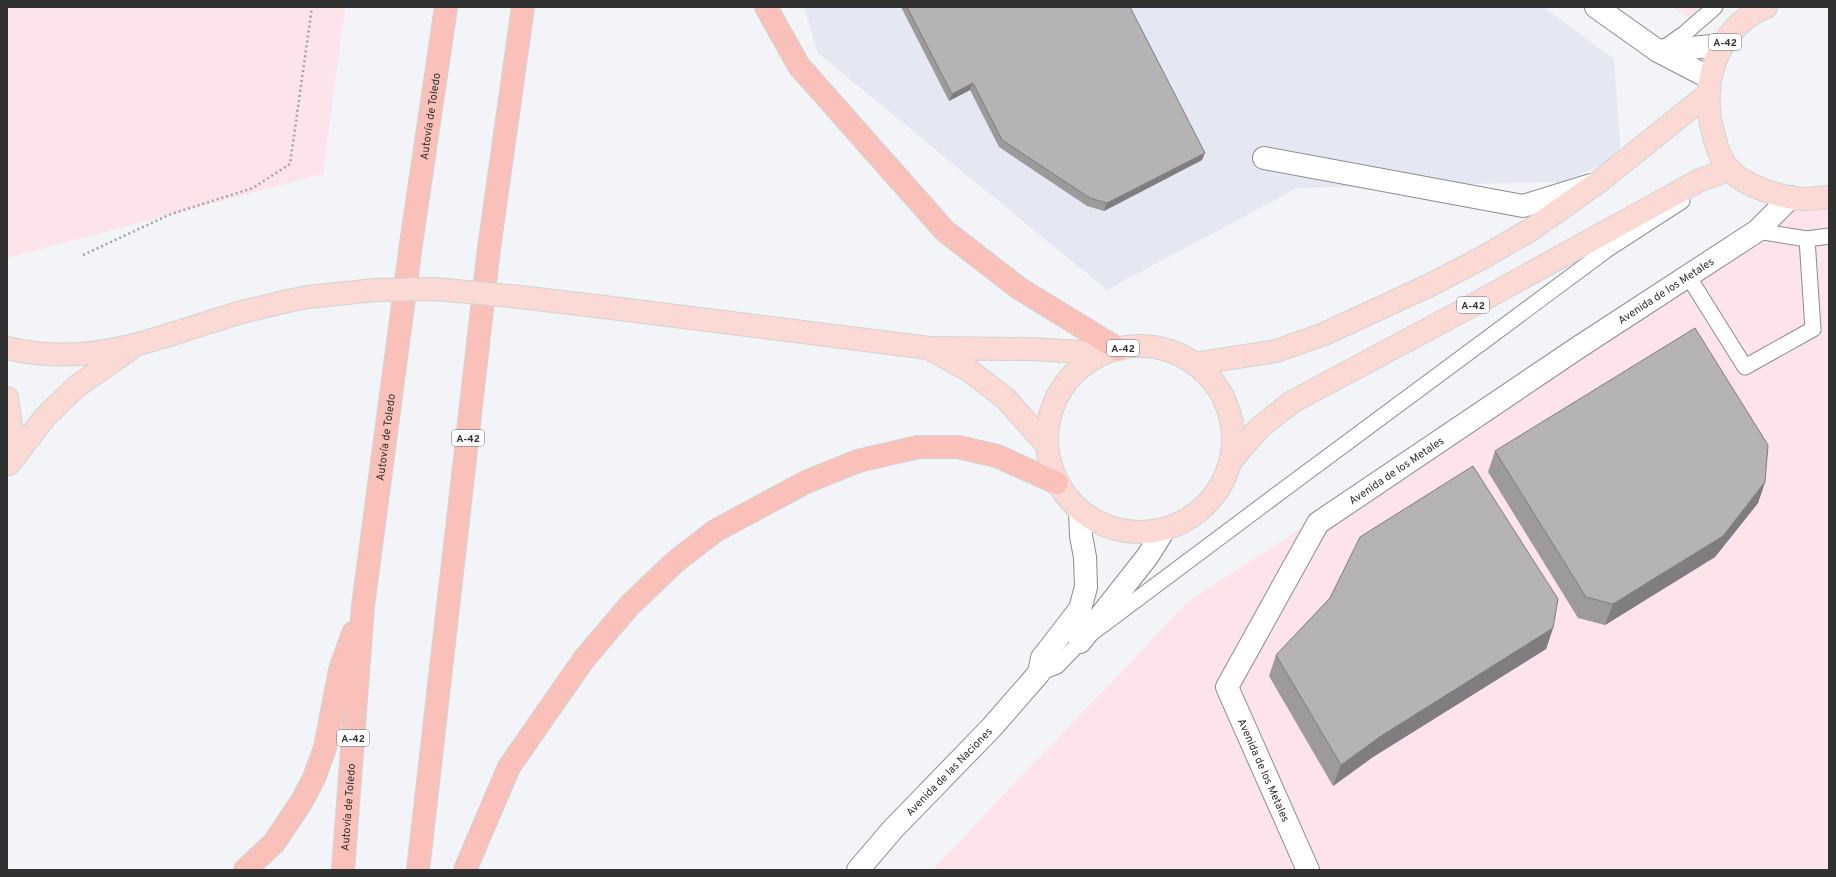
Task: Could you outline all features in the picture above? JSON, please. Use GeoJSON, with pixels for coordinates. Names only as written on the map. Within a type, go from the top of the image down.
{"type":"FeatureCollection","features":[{"type":"Feature","properties":{"kind":"highway","name":"Autovía de Toledo"},"geometry":{"type":"LineString","coordinates":[[343,870],[363,606],[412,237],[446,7]]}},
{"type":"Feature","properties":{"kind":"highway","name":"A-42"},"geometry":{"type":"LineString","coordinates":[[418,870],[489,248],[524,7]]}},
{"type":"Feature","properties":{"kind":"highway"},"geometry":{"type":"LineString","coordinates":[[766,7],[799,66],[945,231],[1020,289],[1111,351]]}},
{"type":"Feature","properties":{"kind":"highway"},"geometry":{"type":"LineString","coordinates":[[465,870],[509,767],[584,659],[629,606],[674,562],[715,531],[819,477],[858,461],[918,447],[958,447],[997,456],[1057,483]]}},
{"type":"Feature","properties":{"kind":"highway"},"geometry":{"type":"LineString","coordinates":[[245,870],[274,843],[302,801],[314,778],[325,748],[340,670],[363,606]]}},
{"type":"Feature","properties":{"kind":"main road","name":"A-42"},"geometry":{"type":"LineString","coordinates":[[1761,8],[1737,26],[1723,45],[1709,86],[1710,123],[1716,147],[1729,170],[1745,182],[1761,189],[1792,197],[1805,199],[1829,197]]}},
{"type":"Feature","properties":{"kind":"main road","name":"A-42"},"geometry":{"type":"LineString","coordinates":[[1194,364],[1276,351],[1324,334],[1365,316],[1482,258],[1532,229],[1596,184],[1709,86]]}},
{"type":"Feature","properties":{"kind":"main road","name":"A-42"},"geometry":{"type":"LineString","coordinates":[[1231,461],[1259,428],[1292,402],[1464,310],[1700,180],[1729,170]]}},
{"type":"Feature","properties":{"kind":"main road"},"geometry":{"type":"LineString","coordinates":[[7,348],[34,353],[69,356],[91,354],[136,346],[231,315],[283,302],[375,290],[435,290],[520,297],[929,348],[1111,351]]}},
{"type":"Feature","properties":{"kind":"main road"},"geometry":{"type":"LineString","coordinates":[[8,465],[45,417],[77,386],[136,346]]}},
{"type":"Feature","properties":{"kind":"main road","name":"A-42"},"geometry":{"type":"LineString","coordinates":[[1144,346],[1170,351],[1194,364],[1214,382],[1227,406],[1233,434],[1231,461],[1223,483],[1209,502],[1189,519],[1164,530],[1139,534],[1106,526],[1080,511],[1057,483],[1049,464],[1046,444],[1049,415],[1062,388],[1074,374],[1088,362],[1111,351],[1144,346]]}},
{"type":"Feature","properties":{"kind":"main road"},"geometry":{"type":"LineString","coordinates":[[929,348],[970,371],[1006,399],[1046,444]]}},
{"type":"Feature","properties":{"kind":"main road"},"geometry":{"type":"LineString","coordinates":[[7,398],[14,441],[8,465]]}},
{"type":"Feature","properties":{"kind":"street"},"geometry":{"type":"LineString","coordinates":[[1596,7],[1658,52],[1709,86]]}},
{"type":"Feature","properties":{"kind":"street"},"geometry":{"type":"LineString","coordinates":[[1658,52],[1723,45]]}},
{"type":"Feature","properties":{"kind":"street"},"geometry":{"type":"LineString","coordinates":[[1264,158],[1523,206],[1596,184]]}},
{"type":"Feature","properties":{"kind":"street","name":"Avenida de los Metales"},"geometry":{"type":"LineString","coordinates":[[1308,870],[1227,687],[1318,523],[1757,231],[1792,197]]}},
{"type":"Feature","properties":{"kind":"street"},"geometry":{"type":"LineString","coordinates":[[1039,673],[1042,658],[1080,609],[1086,587],[1085,557],[1081,536],[1080,511]]}},
{"type":"Feature","properties":{"kind":"street"},"geometry":{"type":"LineString","coordinates":[[1080,642],[1147,557],[1164,530]]}},
{"type":"Feature","properties":{"kind":"street","name":"Avenida de las Naciones"},"geometry":{"type":"LineString","coordinates":[[858,870],[893,829],[992,727],[1039,673]]}},
{"type":"Feature","properties":{"kind":"lane"},"geometry":{"type":"LineString","coordinates":[[1658,52],[1685,33],[1715,7]]}},
{"type":"Feature","properties":{"kind":"lane"},"geometry":{"type":"LineString","coordinates":[[1039,673],[1058,666],[1080,642],[1608,249],[1729,170]]}},
{"type":"Feature","properties":{"kind":"lane"},"geometry":{"type":"LineString","coordinates":[[1757,231],[1807,239],[1829,236]]}},
{"type":"Feature","properties":{"kind":"lane"},"geometry":{"type":"LineString","coordinates":[[1688,276],[1745,367],[1813,329],[1807,239]]}},
{"type":"Feature","properties":{"kind":"path"},"geometry":{"type":"LineString","coordinates":[[83,255],[171,214],[253,188],[290,164],[312,7]]}},
{"type":"Feature","properties":{"kind":"shaded area"},"geometry":{"type":"Polygon","coordinates":[[[7,7],[345,7],[323,174],[7,258],[7,7]]]}},
{"type":"Feature","properties":{"kind":"shaded area"},"geometry":{"type":"Polygon","coordinates":[[[804,7],[1543,7],[1614,59],[1621,157],[1562,182],[1297,188],[1107,290],[818,53],[804,7]]]}},
{"type":"Feature","properties":{"kind":"shaded area"},"geometry":{"type":"Polygon","coordinates":[[[1673,7],[1715,7],[1700,27],[1673,7]]]}},
{"type":"Feature","properties":{"kind":"shaded area"},"geometry":{"type":"Polygon","coordinates":[[[1829,188],[1829,870],[932,870],[1190,600],[1829,188]]]}},
{"type":"Feature","properties":{"kind":"building"},"geometry":{"type":"Polygon","coordinates":[[[907,7],[1130,7],[1205,153],[1107,203],[1090,198],[1002,140],[973,83],[952,94],[907,7]]]}},
{"type":"Feature","properties":{"kind":"building"},"geometry":{"type":"Polygon","coordinates":[[[1695,328],[1768,445],[1765,482],[1723,536],[1613,604],[1586,597],[1495,451],[1695,328]]]}},
{"type":"Feature","properties":{"kind":"building"},"geometry":{"type":"Polygon","coordinates":[[[1473,466],[1558,599],[1553,628],[1381,736],[1341,765],[1276,655],[1330,598],[1360,537],[1473,466]]]}}]}
